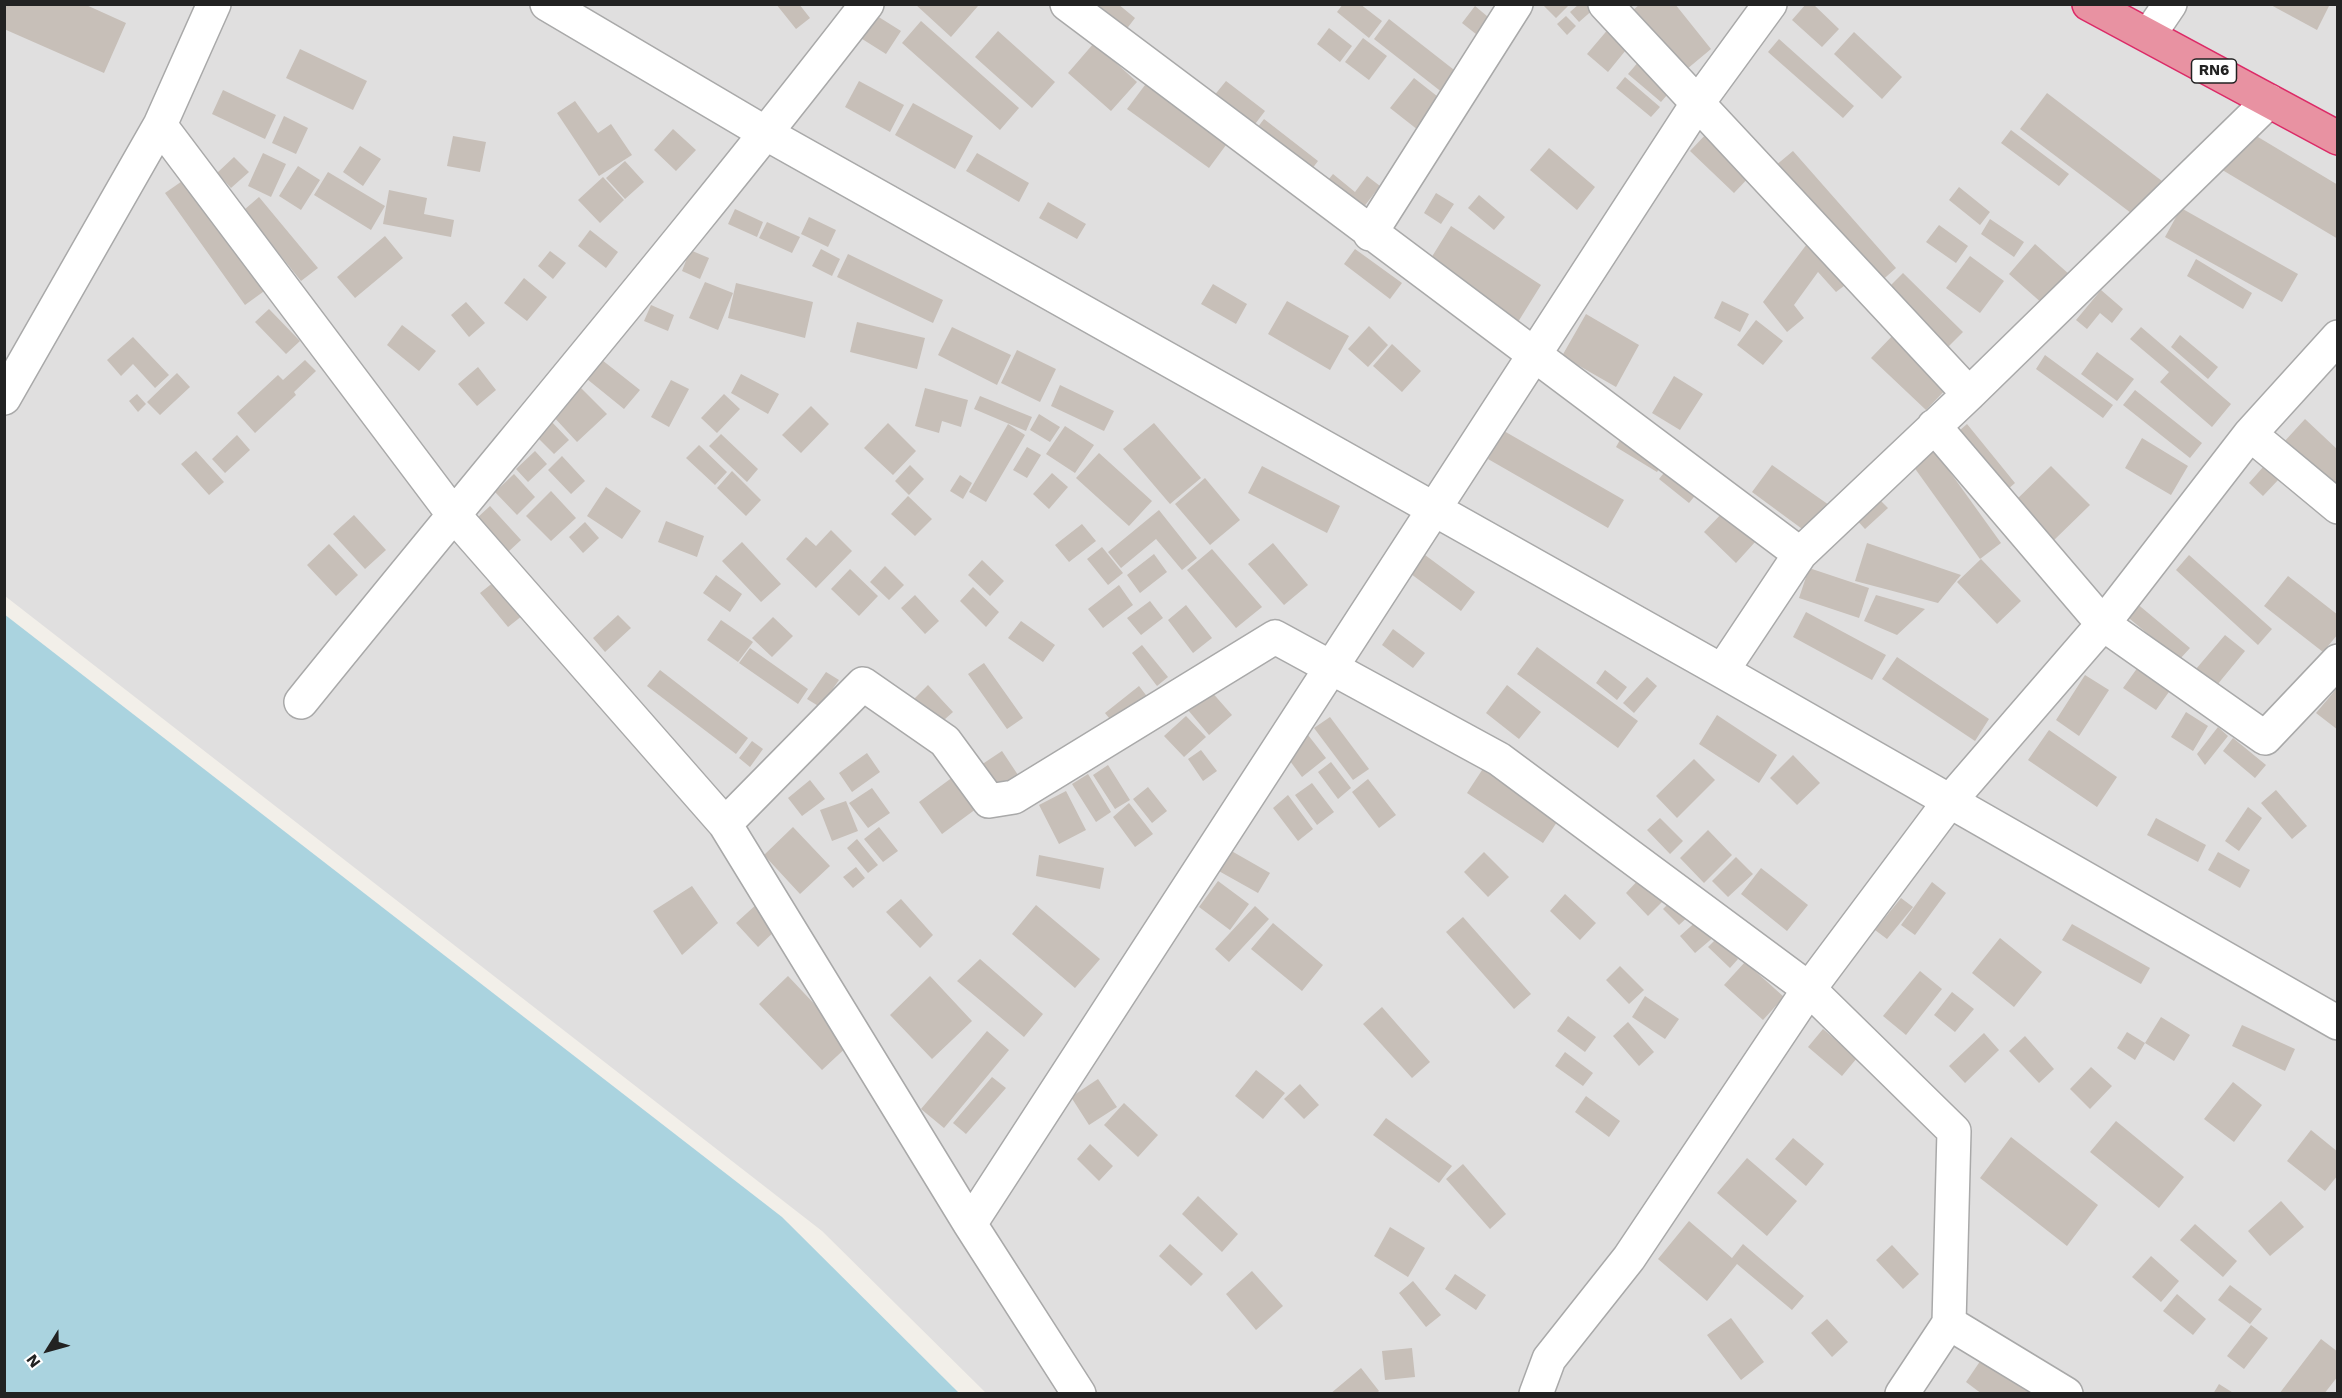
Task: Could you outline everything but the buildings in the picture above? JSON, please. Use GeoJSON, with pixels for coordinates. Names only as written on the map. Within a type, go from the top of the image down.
{"type":"FeatureCollection","features":[{"type":"Feature","properties":{"kind":"highway","name":"RN6"},"geometry":{"type":"LineString","coordinates":[[2089,4],[2337,138]]}},
{"type":"Feature","properties":{"kind":"street"},"geometry":{"type":"LineString","coordinates":[[4,398],[160,125],[214,4]]}},
{"type":"Feature","properties":{"kind":"street"},"geometry":{"type":"LineString","coordinates":[[548,4],[767,134],[1433,511],[1722,671],[2337,1023]]}},
{"type":"Feature","properties":{"kind":"street"},"geometry":{"type":"LineString","coordinates":[[301,702],[767,134],[867,4]]}},
{"type":"Feature","properties":{"kind":"street"},"geometry":{"type":"LineString","coordinates":[[1067,4],[1370,234],[1800,554]]}},
{"type":"Feature","properties":{"kind":"street"},"geometry":{"type":"LineString","coordinates":[[1370,234],[1516,4]]}},
{"type":"Feature","properties":{"kind":"street"},"geometry":{"type":"LineString","coordinates":[[1605,4],[1969,394]]}},
{"type":"Feature","properties":{"kind":"street"},"geometry":{"type":"LineString","coordinates":[[970,1224],[1697,104],[1770,4]]}},
{"type":"Feature","properties":{"kind":"street"},"geometry":{"type":"LineString","coordinates":[[2149,35],[2170,4]]}},
{"type":"Feature","properties":{"kind":"street"},"geometry":{"type":"LineString","coordinates":[[1722,671],[1800,554],[1969,394],[2269,101]]}},
{"type":"Feature","properties":{"kind":"street"},"geometry":{"type":"LineString","coordinates":[[160,125],[453,514],[725,824],[970,1224],[1079,1394]]}},
{"type":"Feature","properties":{"kind":"street"},"geometry":{"type":"LineString","coordinates":[[1536,1394],[1549,1359],[1629,1258],[1809,989],[1949,802],[2103,624],[2250,434],[2337,337]]}},
{"type":"Feature","properties":{"kind":"street"},"geometry":{"type":"LineString","coordinates":[[1934,426],[2103,624],[2265,738],[2337,661]]}},
{"type":"Feature","properties":{"kind":"street"},"geometry":{"type":"LineString","coordinates":[[2250,434],[2337,507]]}},
{"type":"Feature","properties":{"kind":"street"},"geometry":{"type":"LineString","coordinates":[[725,824],[863,684],[945,741],[989,801],[1014,797],[1275,637],[1499,759],[1809,989],[1954,1131],[1949,1323],[1902,1394]]}},
{"type":"Feature","properties":{"kind":"street"},"geometry":{"type":"LineString","coordinates":[[1949,1323],[2066,1394]]}},
{"type":"Feature","properties":{"kind":"shaded area"},"geometry":{"type":"Polygon","coordinates":[[[4,5],[2337,5],[2337,1393],[986,1393],[822,1231],[5,596],[4,5]]]}},
{"type":"Feature","properties":{"kind":"water"},"geometry":{"type":"Polygon","coordinates":[[[4,614],[782,1217],[959,1393],[5,1393],[4,614]]]}}]}
